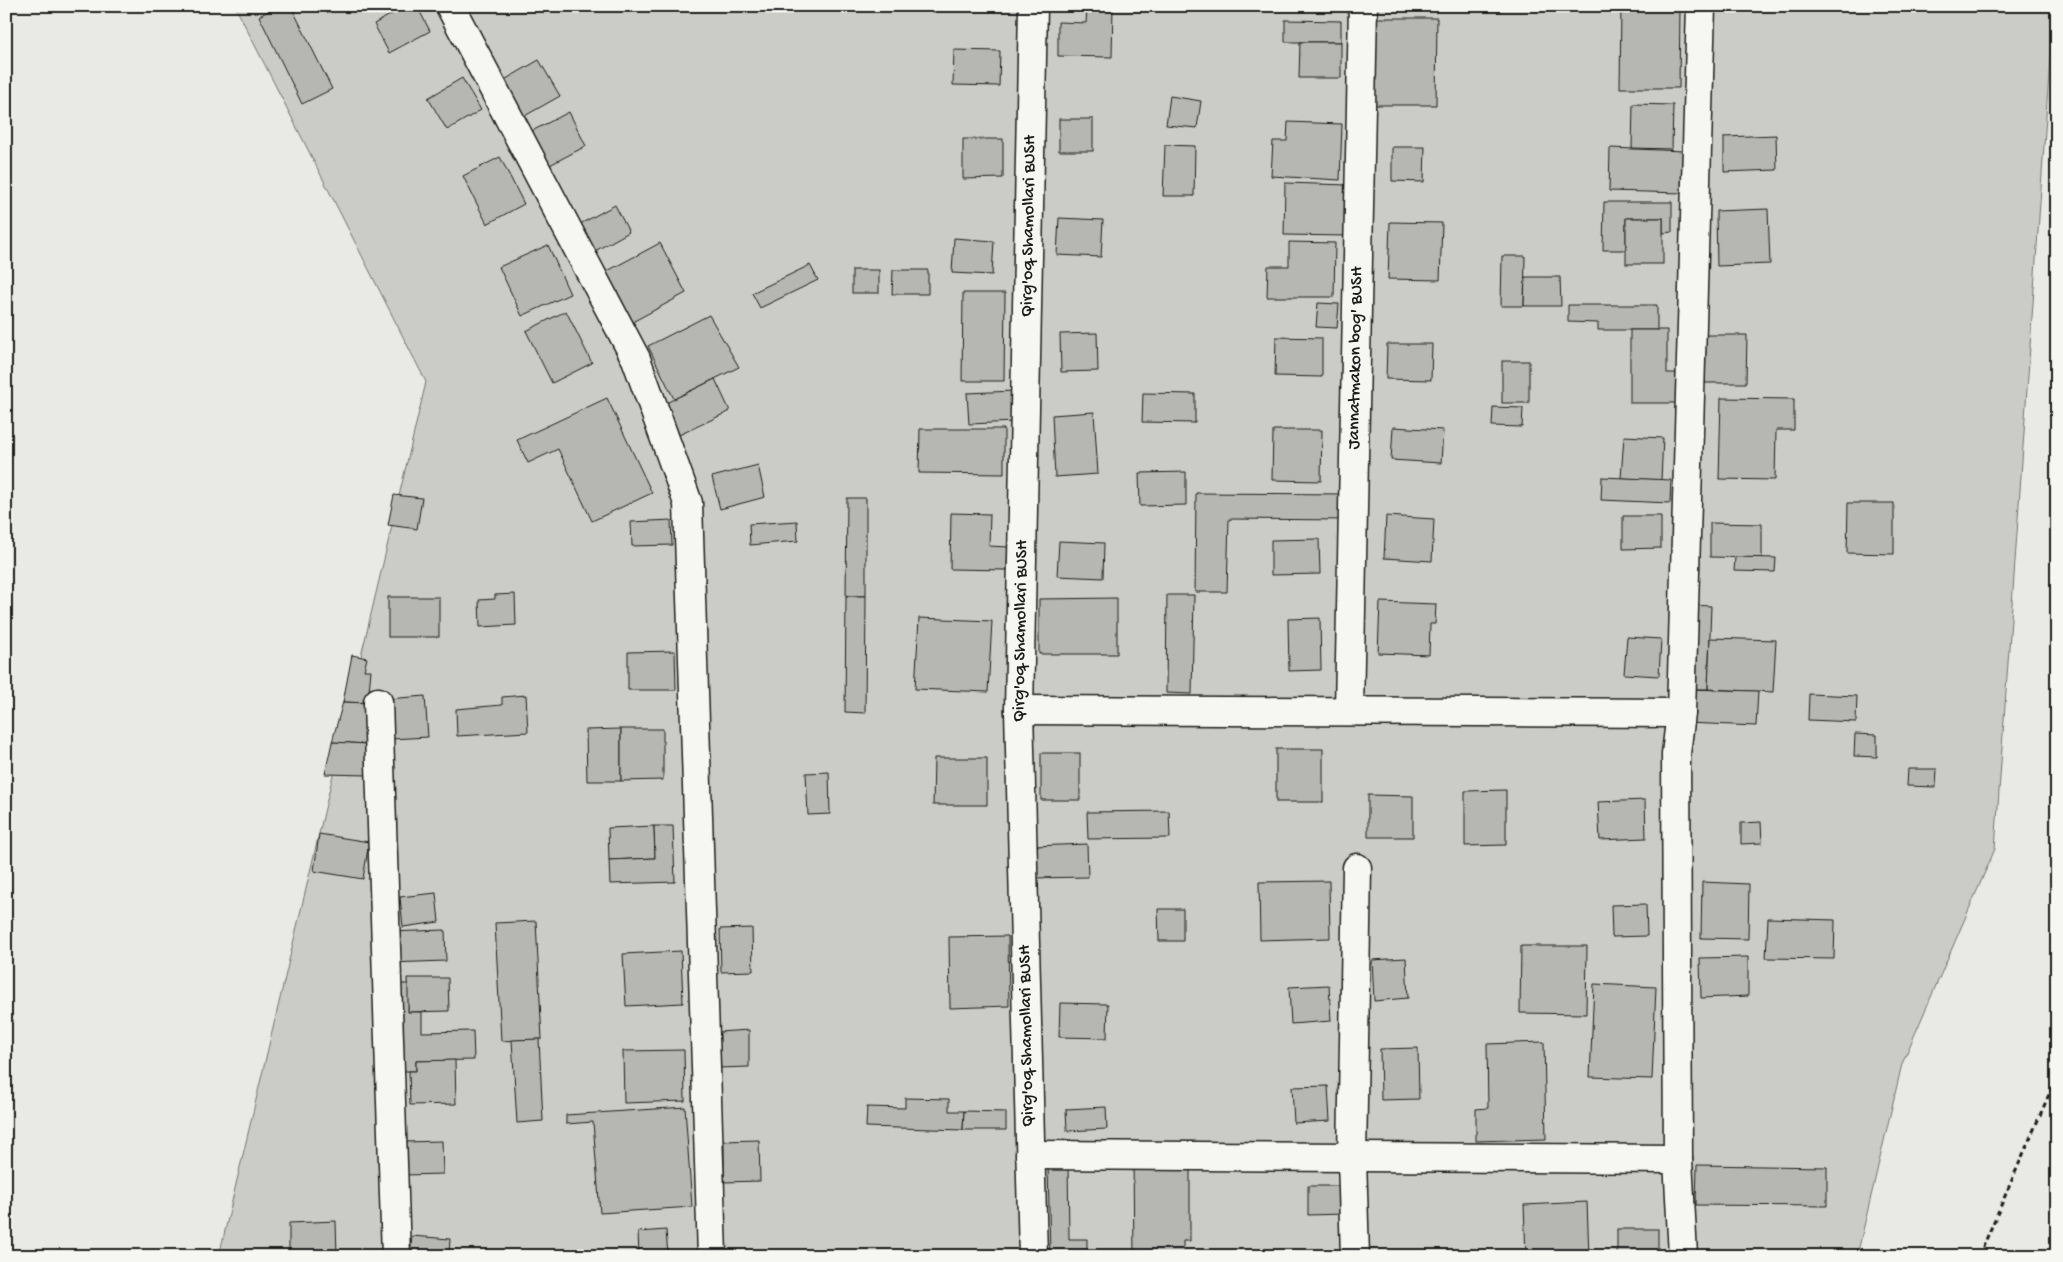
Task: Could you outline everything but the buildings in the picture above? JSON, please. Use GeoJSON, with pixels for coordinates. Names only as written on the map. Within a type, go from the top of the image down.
{"type":"FeatureCollection","features":[{"type":"Feature","properties":{"kind":"street"},"geometry":{"type":"LineString","coordinates":[[450,6],[636,359],[688,503],[712,1256]]}},
{"type":"Feature","properties":{"kind":"street","name":"Qirg'oq Shamollari BUSH"},"geometry":{"type":"LineString","coordinates":[[1033,6],[1019,710],[1033,1256]]}},
{"type":"Feature","properties":{"kind":"street","name":"Jannatmakon bog' BUSH"},"geometry":{"type":"LineString","coordinates":[[1349,710],[1363,6]]}},
{"type":"Feature","properties":{"kind":"street"},"geometry":{"type":"LineString","coordinates":[[1683,1256],[1678,1159],[1676,754],[1681,713],[1701,6]]}},
{"type":"Feature","properties":{"kind":"street"},"geometry":{"type":"LineString","coordinates":[[378,702],[396,1256]]}},
{"type":"Feature","properties":{"kind":"street"},"geometry":{"type":"LineString","coordinates":[[1019,710],[1681,713]]}},
{"type":"Feature","properties":{"kind":"street"},"geometry":{"type":"LineString","coordinates":[[1354,1256],[1352,1158],[1357,868]]}},
{"type":"Feature","properties":{"kind":"street"},"geometry":{"type":"LineString","coordinates":[[1030,1155],[1678,1159]]}},
{"type":"Feature","properties":{"kind":"path"},"geometry":{"type":"LineString","coordinates":[[1979,1256],[2057,1076]]}},
{"type":"Feature","properties":{"kind":"shaded area"},"geometry":{"type":"Polygon","coordinates":[[[235,6],[2057,6],[2053,16],[1995,849],[1902,1064],[1857,1256],[219,1256],[426,382],[235,6]]]}}]}
